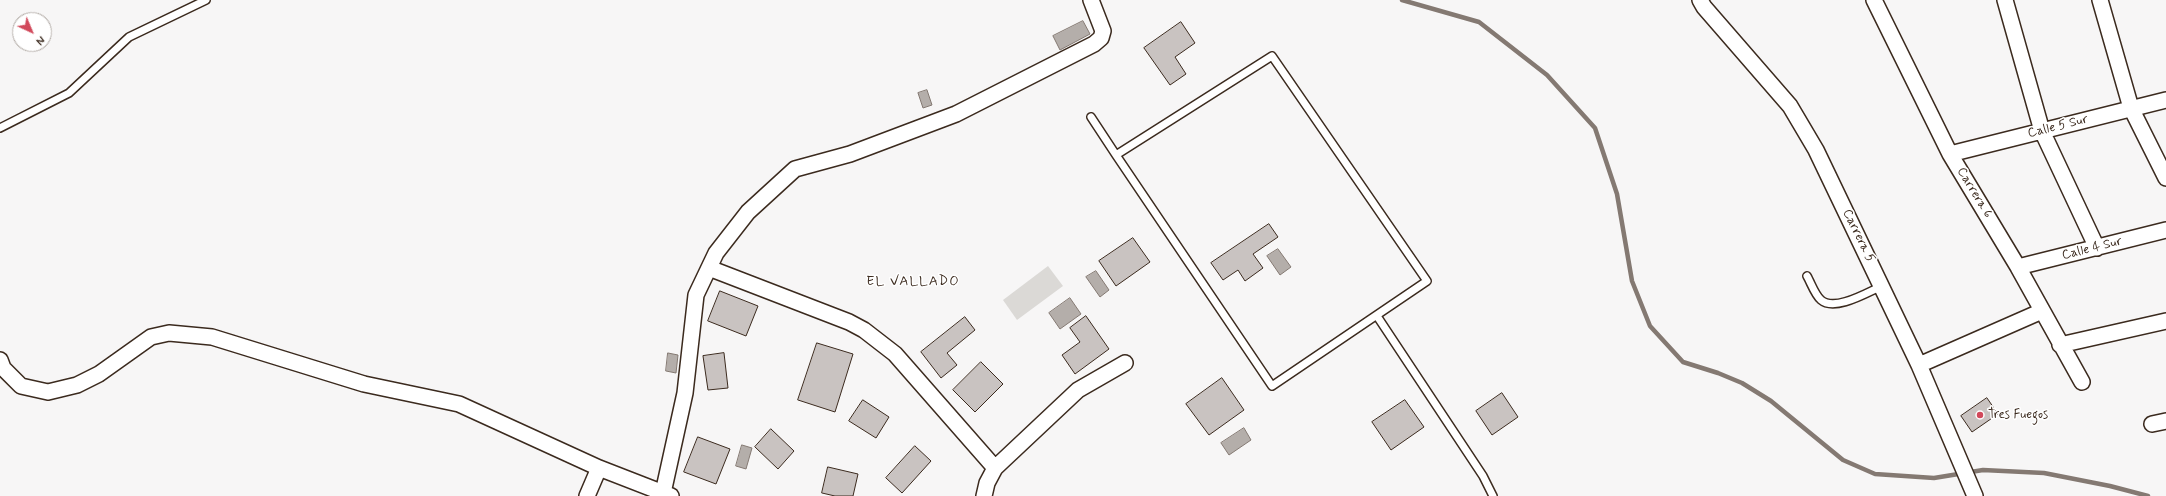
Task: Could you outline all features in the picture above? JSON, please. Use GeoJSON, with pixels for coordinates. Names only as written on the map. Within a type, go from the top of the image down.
{"type":"FeatureCollection","features":[{"type":"Feature","properties":{"kind":"street"},"geometry":{"type":"LineString","coordinates":[[0,360],[3,368],[21,386],[48,392],[77,384],[99,374],[151,337],[169,333],[212,338],[364,384],[459,404],[599,468],[667,494],[685,393],[696,295],[716,253],[748,212],[795,169],[850,154],[956,114],[1094,44],[1101,38],[1103,32],[1091,0]]}},
{"type":"Feature","properties":{"kind":"street","name":"Carrera 5"},"geometry":{"type":"LineString","coordinates":[[1700,0],[1704,7],[1790,106],[1816,150],[1919,365],[1975,496]]}},
{"type":"Feature","properties":{"kind":"street","name":"Carrera 6"},"geometry":{"type":"LineString","coordinates":[[1874,0],[1950,154],[2018,267],[2060,345],[2082,382]]}},
{"type":"Feature","properties":{"kind":"street"},"geometry":{"type":"LineString","coordinates":[[2005,0],[2042,132],[2097,248]]}},
{"type":"Feature","properties":{"kind":"street"},"geometry":{"type":"LineString","coordinates":[[2100,0],[2131,108],[2160,153],[2166,178]]}},
{"type":"Feature","properties":{"kind":"street","name":"Calle 5 Sur"},"geometry":{"type":"LineString","coordinates":[[1950,154],[2166,100]]}},
{"type":"Feature","properties":{"kind":"street","name":"Calle 4 Sur"},"geometry":{"type":"LineString","coordinates":[[2018,267],[2166,230]]}},
{"type":"Feature","properties":{"kind":"street"},"geometry":{"type":"LineString","coordinates":[[709,268],[849,322],[864,330],[895,354],[995,468]]}},
{"type":"Feature","properties":{"kind":"street"},"geometry":{"type":"LineString","coordinates":[[1919,365],[2042,311]]}},
{"type":"Feature","properties":{"kind":"street"},"geometry":{"type":"LineString","coordinates":[[2060,345],[2166,321]]}},
{"type":"Feature","properties":{"kind":"street"},"geometry":{"type":"LineString","coordinates":[[984,496],[987,483],[995,468],[1078,390],[1125,363]]}},
{"type":"Feature","properties":{"kind":"street"},"geometry":{"type":"LineString","coordinates":[[587,496],[599,468]]}},
{"type":"Feature","properties":{"kind":"lane"},"geometry":{"type":"LineString","coordinates":[[0,128],[69,93],[129,37],[206,0]]}},
{"type":"Feature","properties":{"kind":"lane"},"geometry":{"type":"LineString","coordinates":[[1091,117],[1116,155],[1272,386],[1427,281],[1272,56],[1116,155]]}},
{"type":"Feature","properties":{"kind":"lane"},"geometry":{"type":"LineString","coordinates":[[1807,276],[1821,300],[1829,304],[1839,304],[1882,286]]}},
{"type":"Feature","properties":{"kind":"lane"},"geometry":{"type":"LineString","coordinates":[[1377,316],[1483,476],[1493,496]]}},
{"type":"Feature","properties":{"kind":"shaded area"},"geometry":{"type":"Polygon","coordinates":[[[1083,21],[1090,34],[1060,50],[1053,36],[1083,21]]]}},
{"type":"Feature","properties":{"kind":"shaded area"},"geometry":{"type":"Polygon","coordinates":[[[927,90],[932,105],[923,108],[918,93],[927,90]]]}},
{"type":"Feature","properties":{"kind":"shaded area"},"geometry":{"type":"Polygon","coordinates":[[[1278,249],[1291,267],[1280,275],[1267,256],[1278,249]]]}},
{"type":"Feature","properties":{"kind":"shaded area"},"geometry":{"type":"Polygon","coordinates":[[[1048,266],[1063,286],[1017,320],[1003,300],[1048,266]]]}},
{"type":"Feature","properties":{"kind":"shaded area"},"geometry":{"type":"Polygon","coordinates":[[[1096,271],[1109,290],[1100,297],[1086,277],[1096,271]]]}},
{"type":"Feature","properties":{"kind":"shaded area"},"geometry":{"type":"Polygon","coordinates":[[[1070,298],[1081,314],[1060,329],[1049,313],[1070,298]]]}},
{"type":"Feature","properties":{"kind":"shaded area"},"geometry":{"type":"Polygon","coordinates":[[[668,353],[678,355],[676,373],[666,371],[668,353]]]}},
{"type":"Feature","properties":{"kind":"shaded area"},"geometry":{"type":"Polygon","coordinates":[[[1244,428],[1251,440],[1229,455],[1221,443],[1244,428]]]}},
{"type":"Feature","properties":{"kind":"shaded area"},"geometry":{"type":"Polygon","coordinates":[[[742,445],[752,448],[746,469],[736,466],[742,445]]]}},
{"type":"Feature","properties":{"kind":"building"},"geometry":{"type":"Polygon","coordinates":[[[1181,22],[1195,43],[1175,57],[1186,74],[1170,85],[1144,48],[1181,22]]]}},
{"type":"Feature","properties":{"kind":"building"},"geometry":{"type":"Polygon","coordinates":[[[1269,224],[1278,237],[1253,254],[1263,268],[1245,281],[1238,270],[1223,280],[1211,263],[1269,224]]]}},
{"type":"Feature","properties":{"kind":"building"},"geometry":{"type":"Polygon","coordinates":[[[1133,238],[1150,262],[1116,286],[1099,261],[1133,238]]]}},
{"type":"Feature","properties":{"kind":"building"},"geometry":{"type":"Polygon","coordinates":[[[720,291],[758,306],[746,336],[708,321],[720,291]]]}},
{"type":"Feature","properties":{"kind":"building"},"geometry":{"type":"Polygon","coordinates":[[[1086,316],[1109,349],[1075,374],[1062,355],[1080,342],[1070,328],[1086,316]]]}},
{"type":"Feature","properties":{"kind":"building"},"geometry":{"type":"Polygon","coordinates":[[[965,317],[975,330],[947,353],[957,365],[941,378],[921,352],[965,317]]]}},
{"type":"Feature","properties":{"kind":"building"},"geometry":{"type":"Polygon","coordinates":[[[817,343],[853,354],[835,412],[798,400],[817,343]]]}},
{"type":"Feature","properties":{"kind":"building"},"geometry":{"type":"Polygon","coordinates":[[[724,353],[728,388],[708,390],[703,356],[724,353]]]}},
{"type":"Feature","properties":{"kind":"building"},"geometry":{"type":"Polygon","coordinates":[[[981,362],[1003,384],[975,412],[953,390],[981,362]]]}},
{"type":"Feature","properties":{"kind":"building"},"geometry":{"type":"Polygon","coordinates":[[[1222,378],[1244,410],[1209,435],[1186,404],[1222,378]]]}},
{"type":"Feature","properties":{"kind":"building"},"geometry":{"type":"Polygon","coordinates":[[[1502,393],[1518,417],[1492,435],[1476,411],[1502,393]]]}},
{"type":"Feature","properties":{"kind":"building","name":"Tres Fuegos"},"geometry":{"type":"Polygon","coordinates":[[[1987,398],[1998,414],[1972,432],[1961,416],[1987,398]]]}},
{"type":"Feature","properties":{"kind":"building"},"geometry":{"type":"Polygon","coordinates":[[[863,400],[889,417],[876,438],[849,421],[863,400]]]}},
{"type":"Feature","properties":{"kind":"building"},"geometry":{"type":"Polygon","coordinates":[[[1405,400],[1424,427],[1391,450],[1372,422],[1405,400]]]}},
{"type":"Feature","properties":{"kind":"building"},"geometry":{"type":"Polygon","coordinates":[[[771,429],[794,451],[778,469],[755,447],[771,429]]]}},
{"type":"Feature","properties":{"kind":"building"},"geometry":{"type":"Polygon","coordinates":[[[698,437],[730,449],[716,484],[684,472],[698,437]]]}},
{"type":"Feature","properties":{"kind":"building"},"geometry":{"type":"Polygon","coordinates":[[[915,446],[931,461],[902,493],[886,478],[915,446]]]}},
{"type":"Feature","properties":{"kind":"building"},"geometry":{"type":"Polygon","coordinates":[[[828,467],[858,474],[853,496],[835,496],[822,493],[828,467]]]}},
{"type":"Feature","properties":{"kind":"waterway"},"geometry":{"type":"LineString","coordinates":[[1402,0],[1479,22],[1547,75],[1595,128],[1617,194],[1632,281],[1650,326],[1683,362],[1718,373],[1742,383],[1771,401],[1843,460],[1875,474],[1934,478],[1983,470],[2044,473],[2110,486],[2148,496]]}},
{"type":"Feature","properties":{"kind":"place","name":"Tres Fuegos"},"geometry":{"type":"Point","coordinates":[1980,415]}},
{"type":"Feature","properties":{"kind":"district","name":"EL VALLADO"},"geometry":{"type":"Point","coordinates":[913,282]}}]}
